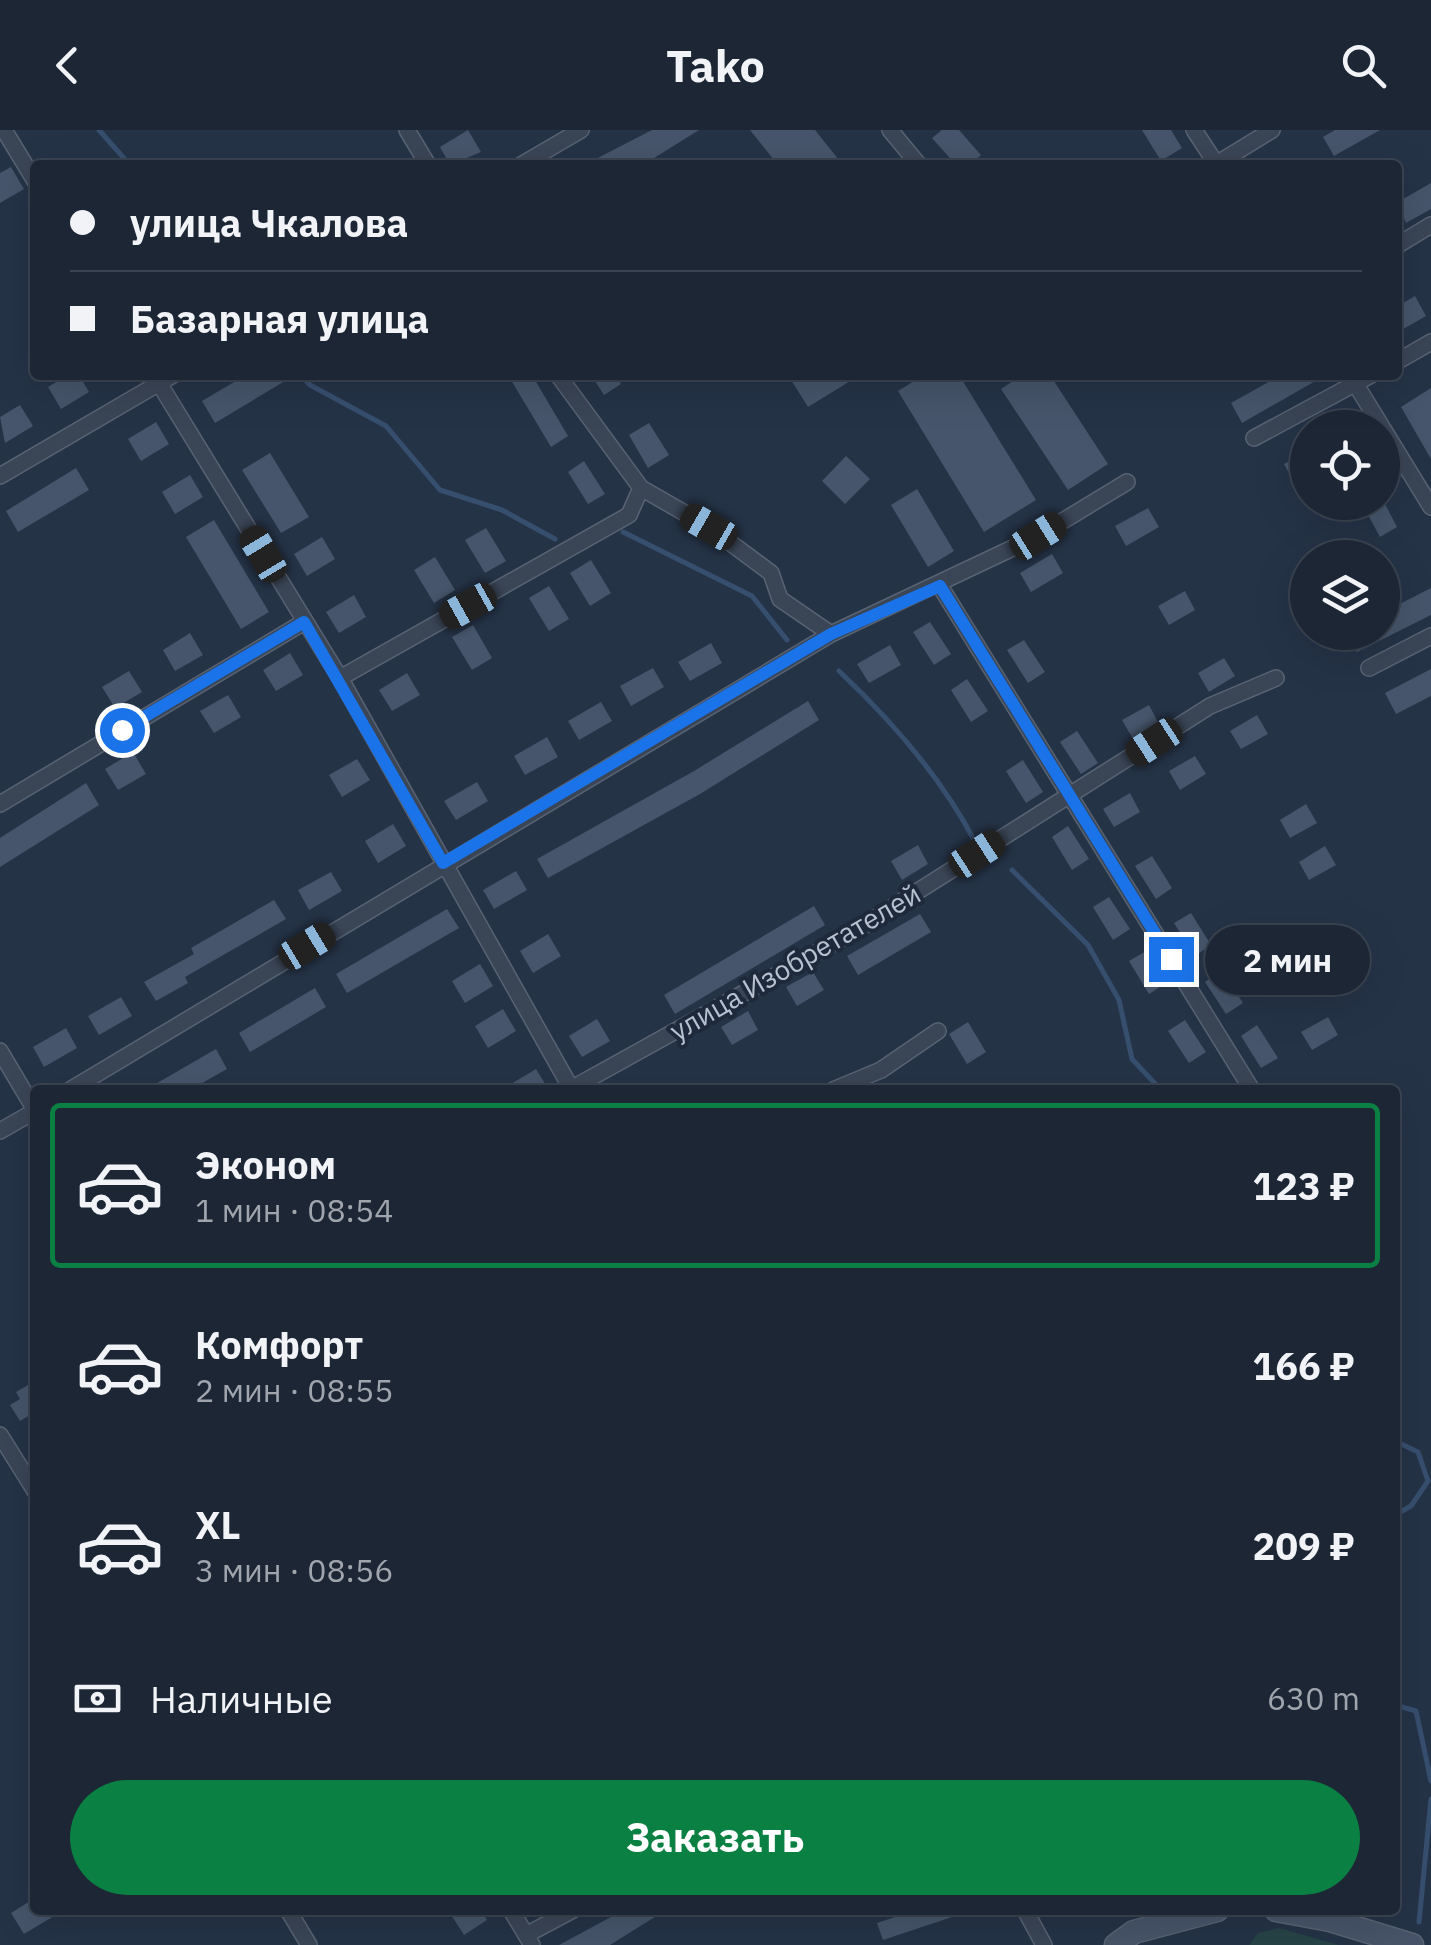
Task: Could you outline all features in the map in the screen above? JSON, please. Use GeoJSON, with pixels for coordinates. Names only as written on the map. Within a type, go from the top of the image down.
{"type":"FeatureCollection","features":[{"type":"Feature","properties":{"kind":"main road"},"geometry":{"type":"LineString","coordinates":[[1116,1945],[1134,1932],[1197,1915]]}},
{"type":"Feature","properties":{"kind":"main road"},"geometry":{"type":"LineString","coordinates":[[1303,1915],[1412,1945]]}},
{"type":"Feature","properties":{"kind":"street"},"geometry":{"type":"LineString","coordinates":[[4,130],[30,173]]}},
{"type":"Feature","properties":{"kind":"street"},"geometry":{"type":"LineString","coordinates":[[408,130],[425,160]]}},
{"type":"Feature","properties":{"kind":"street"},"geometry":{"type":"LineString","coordinates":[[530,160],[581,130]]}},
{"type":"Feature","properties":{"kind":"street"},"geometry":{"type":"LineString","coordinates":[[890,130],[915,160]]}},
{"type":"Feature","properties":{"kind":"street"},"geometry":{"type":"LineString","coordinates":[[1194,130],[1213,160]]}},
{"type":"Feature","properties":{"kind":"street"},"geometry":{"type":"LineString","coordinates":[[1223,160],[1272,130]]}},
{"type":"Feature","properties":{"kind":"street"},"geometry":{"type":"LineString","coordinates":[[1402,243],[1431,225]]}},
{"type":"Feature","properties":{"kind":"street"},"geometry":{"type":"LineString","coordinates":[[1402,358],[1431,342]]}},
{"type":"Feature","properties":{"kind":"street"},"geometry":{"type":"LineString","coordinates":[[0,476],[159,380]]}},
{"type":"Feature","properties":{"kind":"street"},"geometry":{"type":"LineString","coordinates":[[163,380],[340,678],[568,1085]]}},
{"type":"Feature","properties":{"kind":"street"},"geometry":{"type":"LineString","coordinates":[[562,380],[641,488],[709,527],[771,573],[780,599],[831,634]]}},
{"type":"Feature","properties":{"kind":"street"},"geometry":{"type":"LineString","coordinates":[[1254,438],[1351,380]]}},
{"type":"Feature","properties":{"kind":"street"},"geometry":{"type":"LineString","coordinates":[[1354,380],[1431,507]]}},
{"type":"Feature","properties":{"kind":"street"},"geometry":{"type":"LineString","coordinates":[[78,1085],[831,634],[940,586],[1038,536],[1128,482]]}},
{"type":"Feature","properties":{"kind":"street"},"geometry":{"type":"LineString","coordinates":[[340,678],[630,515],[641,488]]}},
{"type":"Feature","properties":{"kind":"street"},"geometry":{"type":"LineString","coordinates":[[940,586],[1249,1085]]}},
{"type":"Feature","properties":{"kind":"street"},"geometry":{"type":"LineString","coordinates":[[0,804],[304,622]]}},
{"type":"Feature","properties":{"kind":"street"},"geometry":{"type":"LineString","coordinates":[[1369,668],[1431,636]]}},
{"type":"Feature","properties":{"kind":"street","name":"улица Изобретателей"},"geometry":{"type":"LineString","coordinates":[[580,1085],[852,933],[1210,706],[1276,678]]}},
{"type":"Feature","properties":{"kind":"street"},"geometry":{"type":"LineString","coordinates":[[846,1085],[881,1070],[938,1032]]}},
{"type":"Feature","properties":{"kind":"street"},"geometry":{"type":"LineString","coordinates":[[0,1051],[30,1102]]}},
{"type":"Feature","properties":{"kind":"street"},"geometry":{"type":"LineString","coordinates":[[0,1131],[30,1114]]}},
{"type":"Feature","properties":{"kind":"street"},"geometry":{"type":"LineString","coordinates":[[0,1435],[30,1483]]}},
{"type":"Feature","properties":{"kind":"street"},"geometry":{"type":"LineString","coordinates":[[291,1915],[308,1945]]}},
{"type":"Feature","properties":{"kind":"street"},"geometry":{"type":"LineString","coordinates":[[513,1915],[529,1940],[566,1915]]}},
{"type":"Feature","properties":{"kind":"street"},"geometry":{"type":"LineString","coordinates":[[1029,1915],[1044,1945]]}},
{"type":"Feature","properties":{"kind":"green space"},"geometry":{"type":"Polygon","coordinates":[[[1279,1928],[1339,1945],[1249,1945],[1258,1933],[1279,1928]]]}},
{"type":"Feature","properties":{"kind":"building"},"geometry":{"type":"Polygon","coordinates":[[[468,130],[481,152],[462,160],[447,160],[440,147],[468,130]]]}},
{"type":"Feature","properties":{"kind":"building"},"geometry":{"type":"Polygon","coordinates":[[[652,130],[699,130],[651,160],[594,160],[652,130]]]}},
{"type":"Feature","properties":{"kind":"building"},"geometry":{"type":"Polygon","coordinates":[[[750,130],[815,130],[839,160],[774,160],[750,130]]]}},
{"type":"Feature","properties":{"kind":"building"},"geometry":{"type":"Polygon","coordinates":[[[942,130],[959,130],[981,155],[976,160],[952,160],[932,138],[942,130]]]}},
{"type":"Feature","properties":{"kind":"building"},"geometry":{"type":"Polygon","coordinates":[[[1142,130],[1171,130],[1182,148],[1160,160],[1142,130]]]}},
{"type":"Feature","properties":{"kind":"building"},"geometry":{"type":"Polygon","coordinates":[[[1335,130],[1380,130],[1334,156],[1323,137],[1335,130]]]}},
{"type":"Feature","properties":{"kind":"building"},"geometry":{"type":"Polygon","coordinates":[[[11,167],[24,189],[0,203],[0,173],[11,167]]]}},
{"type":"Feature","properties":{"kind":"building"},"geometry":{"type":"Polygon","coordinates":[[[1431,183],[1431,209],[1406,223],[1402,200],[1431,183]]]}},
{"type":"Feature","properties":{"kind":"building"},"geometry":{"type":"Polygon","coordinates":[[[1415,296],[1426,316],[1402,330],[1402,304],[1415,296]]]}},
{"type":"Feature","properties":{"kind":"building"},"geometry":{"type":"Polygon","coordinates":[[[60,380],[82,380],[89,392],[61,409],[48,387],[60,380]]]}},
{"type":"Feature","properties":{"kind":"building"},"geometry":{"type":"Polygon","coordinates":[[[238,380],[287,380],[215,423],[202,401],[238,380]]]}},
{"type":"Feature","properties":{"kind":"building"},"geometry":{"type":"Polygon","coordinates":[[[511,380],[535,380],[568,436],[551,447],[511,380]]]}},
{"type":"Feature","properties":{"kind":"building"},"geometry":{"type":"Polygon","coordinates":[[[594,380],[618,380],[621,384],[604,395],[594,380]]]}},
{"type":"Feature","properties":{"kind":"building"},"geometry":{"type":"Polygon","coordinates":[[[791,380],[852,380],[808,407],[791,380]]]}},
{"type":"Feature","properties":{"kind":"building"},"geometry":{"type":"Polygon","coordinates":[[[916,380],[962,380],[1036,500],[984,532],[898,391],[916,380]]]}},
{"type":"Feature","properties":{"kind":"building"},"geometry":{"type":"Polygon","coordinates":[[[1014,380],[1053,380],[1108,464],[1068,490],[1001,389],[1014,380]]]}},
{"type":"Feature","properties":{"kind":"building"},"geometry":{"type":"Polygon","coordinates":[[[1272,380],[1317,380],[1242,423],[1231,403],[1272,380]]]}},
{"type":"Feature","properties":{"kind":"building"},"geometry":{"type":"Polygon","coordinates":[[[1431,388],[1431,459],[1401,407],[1431,388]]]}},
{"type":"Feature","properties":{"kind":"building"},"geometry":{"type":"Polygon","coordinates":[[[20,405],[33,426],[5,443],[0,417],[20,405]]]}},
{"type":"Feature","properties":{"kind":"building"},"geometry":{"type":"Polygon","coordinates":[[[156,422],[169,444],[141,461],[128,439],[156,422]]]}},
{"type":"Feature","properties":{"kind":"building"},"geometry":{"type":"Polygon","coordinates":[[[649,423],[669,455],[648,468],[629,435],[649,423]]]}},
{"type":"Feature","properties":{"kind":"building"},"geometry":{"type":"Polygon","coordinates":[[[270,453],[309,517],[281,533],[242,470],[270,453]]]}},
{"type":"Feature","properties":{"kind":"building"},"geometry":{"type":"Polygon","coordinates":[[[846,456],[870,479],[845,504],[822,481],[846,456]]]}},
{"type":"Feature","properties":{"kind":"building"},"geometry":{"type":"Polygon","coordinates":[[[584,461],[605,494],[588,504],[568,472],[584,461]]]}},
{"type":"Feature","properties":{"kind":"building"},"geometry":{"type":"Polygon","coordinates":[[[76,468],[89,490],[18,532],[6,511],[76,468]]]}},
{"type":"Feature","properties":{"kind":"building"},"geometry":{"type":"Polygon","coordinates":[[[190,475],[203,497],[175,514],[162,492],[190,475]]]}},
{"type":"Feature","properties":{"kind":"building"},"geometry":{"type":"Polygon","coordinates":[[[917,489],[954,551],[928,567],[891,505],[917,489]]]}},
{"type":"Feature","properties":{"kind":"building"},"geometry":{"type":"Polygon","coordinates":[[[1148,508],[1159,527],[1126,546],[1115,526],[1148,508]]]}},
{"type":"Feature","properties":{"kind":"building"},"geometry":{"type":"Polygon","coordinates":[[[214,520],[269,612],[241,629],[186,537],[214,520]]]}},
{"type":"Feature","properties":{"kind":"building"},"geometry":{"type":"Polygon","coordinates":[[[1371,520],[1393,520],[1397,527],[1380,537],[1371,520]]]}},
{"type":"Feature","properties":{"kind":"building"},"geometry":{"type":"Polygon","coordinates":[[[486,528],[506,561],[485,573],[465,540],[486,528]]]}},
{"type":"Feature","properties":{"kind":"building"},"geometry":{"type":"Polygon","coordinates":[[[322,537],[335,559],[307,576],[294,554],[322,537]]]}},
{"type":"Feature","properties":{"kind":"building"},"geometry":{"type":"Polygon","coordinates":[[[1052,554],[1063,573],[1031,592],[1020,573],[1052,554]]]}},
{"type":"Feature","properties":{"kind":"building"},"geometry":{"type":"Polygon","coordinates":[[[435,557],[455,590],[434,603],[414,570],[435,557]]]}},
{"type":"Feature","properties":{"kind":"building"},"geometry":{"type":"Polygon","coordinates":[[[591,560],[611,593],[590,606],[570,573],[591,560]]]}},
{"type":"Feature","properties":{"kind":"building"},"geometry":{"type":"Polygon","coordinates":[[[549,586],[569,619],[549,631],[529,598],[549,586]]]}},
{"type":"Feature","properties":{"kind":"building"},"geometry":{"type":"Polygon","coordinates":[[[1431,588],[1431,615],[1400,630],[1400,604],[1431,588]]]}},
{"type":"Feature","properties":{"kind":"building"},"geometry":{"type":"Polygon","coordinates":[[[1185,591],[1195,610],[1169,625],[1158,606],[1185,591]]]}},
{"type":"Feature","properties":{"kind":"building"},"geometry":{"type":"Polygon","coordinates":[[[354,595],[366,617],[339,633],[326,612],[354,595]]]}},
{"type":"Feature","properties":{"kind":"building"},"geometry":{"type":"Polygon","coordinates":[[[930,622],[951,654],[934,665],[913,632],[930,622]]]}},
{"type":"Feature","properties":{"kind":"building"},"geometry":{"type":"Polygon","coordinates":[[[473,625],[492,658],[472,670],[452,637],[473,625]]]}},
{"type":"Feature","properties":{"kind":"building"},"geometry":{"type":"Polygon","coordinates":[[[190,633],[203,655],[175,671],[163,650],[190,633]]]}},
{"type":"Feature","properties":{"kind":"building"},"geometry":{"type":"Polygon","coordinates":[[[1024,640],[1045,672],[1028,683],[1007,650],[1024,640]]]}},
{"type":"Feature","properties":{"kind":"building"},"geometry":{"type":"Polygon","coordinates":[[[711,643],[722,663],[690,681],[678,662],[711,643]]]}},
{"type":"Feature","properties":{"kind":"building"},"geometry":{"type":"Polygon","coordinates":[[[890,645],[901,665],[869,683],[857,664],[890,645]]]}},
{"type":"Feature","properties":{"kind":"building"},"geometry":{"type":"Polygon","coordinates":[[[290,653],[303,675],[276,691],[263,670],[290,653]]]}},
{"type":"Feature","properties":{"kind":"building"},"geometry":{"type":"Polygon","coordinates":[[[1224,658],[1235,676],[1209,692],[1198,673],[1224,658]]]}},
{"type":"Feature","properties":{"kind":"building"},"geometry":{"type":"Polygon","coordinates":[[[653,668],[664,687],[631,706],[620,686],[653,668]]]}},
{"type":"Feature","properties":{"kind":"building"},"geometry":{"type":"Polygon","coordinates":[[[1431,669],[1431,696],[1396,714],[1385,693],[1431,669]]]}},
{"type":"Feature","properties":{"kind":"building"},"geometry":{"type":"Polygon","coordinates":[[[129,671],[142,692],[115,708],[102,687],[129,671]]]}},
{"type":"Feature","properties":{"kind":"building"},"geometry":{"type":"Polygon","coordinates":[[[407,673],[420,695],[392,711],[379,690],[407,673]]]}},
{"type":"Feature","properties":{"kind":"building"},"geometry":{"type":"Polygon","coordinates":[[[967,679],[988,711],[971,722],[951,690],[967,679]]]}},
{"type":"Feature","properties":{"kind":"building"},"geometry":{"type":"Polygon","coordinates":[[[228,695],[241,717],[214,733],[200,711],[228,695]]]}},
{"type":"Feature","properties":{"kind":"building"},"geometry":{"type":"Polygon","coordinates":[[[808,701],[819,720],[700,794],[548,878],[537,859],[694,771],[808,701]]]}},
{"type":"Feature","properties":{"kind":"building"},"geometry":{"type":"Polygon","coordinates":[[[601,702],[612,721],[579,740],[568,721],[601,702]]]}},
{"type":"Feature","properties":{"kind":"building"},"geometry":{"type":"Polygon","coordinates":[[[1149,705],[1159,724],[1133,739],[1122,720],[1149,705]]]}},
{"type":"Feature","properties":{"kind":"building"},"geometry":{"type":"Polygon","coordinates":[[[1257,715],[1268,734],[1241,749],[1230,731],[1257,715]]]}},
{"type":"Feature","properties":{"kind":"building"},"geometry":{"type":"Polygon","coordinates":[[[1077,731],[1098,763],[1081,774],[1060,742],[1077,731]]]}},
{"type":"Feature","properties":{"kind":"building"},"geometry":{"type":"Polygon","coordinates":[[[547,737],[558,757],[525,775],[514,756],[547,737]]]}},
{"type":"Feature","properties":{"kind":"building"},"geometry":{"type":"Polygon","coordinates":[[[133,752],[146,774],[118,790],[105,769],[133,752]]]}},
{"type":"Feature","properties":{"kind":"building"},"geometry":{"type":"Polygon","coordinates":[[[1195,756],[1206,774],[1180,790],[1169,771],[1195,756]]]}},
{"type":"Feature","properties":{"kind":"building"},"geometry":{"type":"Polygon","coordinates":[[[357,759],[370,780],[342,797],[329,775],[357,759]]]}},
{"type":"Feature","properties":{"kind":"building"},"geometry":{"type":"Polygon","coordinates":[[[1023,760],[1043,792],[1026,803],[1006,771],[1023,760]]]}},
{"type":"Feature","properties":{"kind":"building"},"geometry":{"type":"Polygon","coordinates":[[[477,782],[488,801],[456,820],[444,801],[477,782]]]}},
{"type":"Feature","properties":{"kind":"building"},"geometry":{"type":"Polygon","coordinates":[[[86,783],[99,805],[0,867],[0,838],[86,783]]]}},
{"type":"Feature","properties":{"kind":"building"},"geometry":{"type":"Polygon","coordinates":[[[1130,793],[1140,812],[1114,827],[1103,809],[1130,793]]]}},
{"type":"Feature","properties":{"kind":"building"},"geometry":{"type":"Polygon","coordinates":[[[1306,804],[1317,823],[1290,838],[1280,820],[1306,804]]]}},
{"type":"Feature","properties":{"kind":"building"},"geometry":{"type":"Polygon","coordinates":[[[393,824],[406,846],[378,863],[365,841],[393,824]]]}},
{"type":"Feature","properties":{"kind":"building"},"geometry":{"type":"Polygon","coordinates":[[[1068,826],[1089,859],[1072,870],[1052,837],[1068,826]]]}},
{"type":"Feature","properties":{"kind":"building"},"geometry":{"type":"Polygon","coordinates":[[[918,845],[928,864],[902,880],[891,861],[918,845]]]}},
{"type":"Feature","properties":{"kind":"building"},"geometry":{"type":"Polygon","coordinates":[[[1325,846],[1336,865],[1309,880],[1299,862],[1325,846]]]}},
{"type":"Feature","properties":{"kind":"building"},"geometry":{"type":"Polygon","coordinates":[[[1152,856],[1172,888],[1156,899],[1135,866],[1152,856]]]}},
{"type":"Feature","properties":{"kind":"building"},"geometry":{"type":"Polygon","coordinates":[[[516,871],[527,890],[494,909],[483,890],[516,871]]]}},
{"type":"Feature","properties":{"kind":"building"},"geometry":{"type":"Polygon","coordinates":[[[331,872],[342,891],[309,910],[298,890],[331,872]]]}},
{"type":"Feature","properties":{"kind":"building"},"geometry":{"type":"Polygon","coordinates":[[[1109,897],[1130,929],[1113,940],[1093,907],[1109,897]]]}},
{"type":"Feature","properties":{"kind":"building"},"geometry":{"type":"Polygon","coordinates":[[[274,900],[286,919],[185,977],[188,983],[156,1001],[144,982],[194,954],[191,948],[274,900]]]}},
{"type":"Feature","properties":{"kind":"building"},"geometry":{"type":"Polygon","coordinates":[[[814,906],[825,925],[675,1014],[664,995],[814,906]]]}},
{"type":"Feature","properties":{"kind":"building"},"geometry":{"type":"Polygon","coordinates":[[[447,909],[459,928],[347,993],[336,974],[447,909]]]}},
{"type":"Feature","properties":{"kind":"building"},"geometry":{"type":"Polygon","coordinates":[[[1191,913],[1211,945],[1195,956],[1174,923],[1191,913]]]}},
{"type":"Feature","properties":{"kind":"building"},"geometry":{"type":"Polygon","coordinates":[[[920,914],[931,932],[858,975],[847,956],[920,914]]]}},
{"type":"Feature","properties":{"kind":"building"},"geometry":{"type":"Polygon","coordinates":[[[548,934],[561,956],[533,973],[520,951],[548,934]]]}},
{"type":"Feature","properties":{"kind":"building"},"geometry":{"type":"Polygon","coordinates":[[[1336,934],[1346,953],[1320,968],[1309,950],[1336,934]]]}},
{"type":"Feature","properties":{"kind":"building"},"geometry":{"type":"Polygon","coordinates":[[[1146,951],[1166,983],[1149,994],[1129,961],[1146,951]]]}},
{"type":"Feature","properties":{"kind":"building"},"geometry":{"type":"Polygon","coordinates":[[[480,964],[493,986],[465,1003],[452,981],[480,964]]]}},
{"type":"Feature","properties":{"kind":"building"},"geometry":{"type":"Polygon","coordinates":[[[1222,971],[1243,1003],[1226,1014],[1205,982],[1222,971]]]}},
{"type":"Feature","properties":{"kind":"building"},"geometry":{"type":"Polygon","coordinates":[[[813,972],[824,990],[797,1006],[786,987],[813,972]]]}},
{"type":"Feature","properties":{"kind":"building"},"geometry":{"type":"Polygon","coordinates":[[[315,988],[326,1007],[250,1052],[239,1033],[315,988]]]}},
{"type":"Feature","properties":{"kind":"building"},"geometry":{"type":"Polygon","coordinates":[[[121,997],[132,1016],[99,1035],[88,1016],[121,997]]]}},
{"type":"Feature","properties":{"kind":"building"},"geometry":{"type":"Polygon","coordinates":[[[503,1009],[516,1031],[488,1048],[475,1026],[503,1009]]]}},
{"type":"Feature","properties":{"kind":"building"},"geometry":{"type":"Polygon","coordinates":[[[748,1011],[758,1030],[732,1045],[721,1027],[748,1011]]]}},
{"type":"Feature","properties":{"kind":"building"},"geometry":{"type":"Polygon","coordinates":[[[1328,1017],[1338,1035],[1312,1050],[1301,1032],[1328,1017]]]}},
{"type":"Feature","properties":{"kind":"building"},"geometry":{"type":"Polygon","coordinates":[[[597,1019],[610,1041],[582,1057],[569,1036],[597,1019]]]}},
{"type":"Feature","properties":{"kind":"building"},"geometry":{"type":"Polygon","coordinates":[[[1185,1020],[1206,1052],[1189,1063],[1168,1031],[1185,1020]]]}},
{"type":"Feature","properties":{"kind":"building"},"geometry":{"type":"Polygon","coordinates":[[[968,1022],[986,1052],[967,1064],[949,1034],[968,1022]]]}},
{"type":"Feature","properties":{"kind":"building"},"geometry":{"type":"Polygon","coordinates":[[[1257,1025],[1278,1058],[1261,1068],[1241,1036],[1257,1025]]]}},
{"type":"Feature","properties":{"kind":"building"},"geometry":{"type":"Polygon","coordinates":[[[66,1028],[77,1048],[44,1067],[33,1047],[66,1028]]]}},
{"type":"Feature","properties":{"kind":"building"},"geometry":{"type":"Polygon","coordinates":[[[216,1049],[227,1069],[199,1085],[154,1085],[216,1049]]]}},
{"type":"Feature","properties":{"kind":"building"},"geometry":{"type":"Polygon","coordinates":[[[536,1069],[546,1085],[509,1085],[536,1069]]]}},
{"type":"Feature","properties":{"kind":"building"},"geometry":{"type":"Polygon","coordinates":[[[30,1384],[30,1415],[20,1421],[10,1405],[20,1399],[16,1392],[30,1384]]]}},
{"type":"Feature","properties":{"kind":"building"},"geometry":{"type":"Polygon","coordinates":[[[30,1901],[30,1915],[56,1915],[24,1934],[11,1913],[30,1901]]]}},
{"type":"Feature","properties":{"kind":"building"},"geometry":{"type":"Polygon","coordinates":[[[451,1915],[484,1915],[487,1920],[464,1935],[451,1915]]]}},
{"type":"Feature","properties":{"kind":"building"},"geometry":{"type":"Polygon","coordinates":[[[615,1915],[658,1915],[610,1945],[559,1945],[615,1915]]]}},
{"type":"Feature","properties":{"kind":"building"},"geometry":{"type":"Polygon","coordinates":[[[901,1915],[958,1915],[883,1940],[877,1923],[901,1915]]]}},
{"type":"Feature","properties":{"kind":"waterway"},"geometry":{"type":"LineString","coordinates":[[99,130],[126,160]]}},
{"type":"Feature","properties":{"kind":"waterway"},"geometry":{"type":"LineString","coordinates":[[306,380],[386,426],[440,490],[502,510],[555,539]]}},
{"type":"Feature","properties":{"kind":"waterway"},"geometry":{"type":"LineString","coordinates":[[623,532],[752,596],[787,640]]}},
{"type":"Feature","properties":{"kind":"waterway"},"geometry":{"type":"LineString","coordinates":[[839,671],[914,750],[974,840]]}},
{"type":"Feature","properties":{"kind":"waterway"},"geometry":{"type":"LineString","coordinates":[[1012,870],[1088,945],[1119,1000],[1132,1059],[1156,1085]]}},
{"type":"Feature","properties":{"kind":"waterway"},"geometry":{"type":"LineString","coordinates":[[1400,1443],[1418,1452],[1428,1481],[1411,1506],[1400,1512]]}},
{"type":"Feature","properties":{"kind":"waterway"},"geometry":{"type":"LineString","coordinates":[[1400,1706],[1416,1711],[1431,1781]]}},
{"type":"Feature","properties":{"kind":"waterway"},"geometry":{"type":"LineString","coordinates":[[1419,1922],[1431,1799]]}},
{"type":"Feature","properties":{"kind":"route"},"geometry":{"type":"LineString","coordinates":[[122,730],[304,622],[340,678],[443,863],[831,634],[940,586],[1171,959]]}}]}
